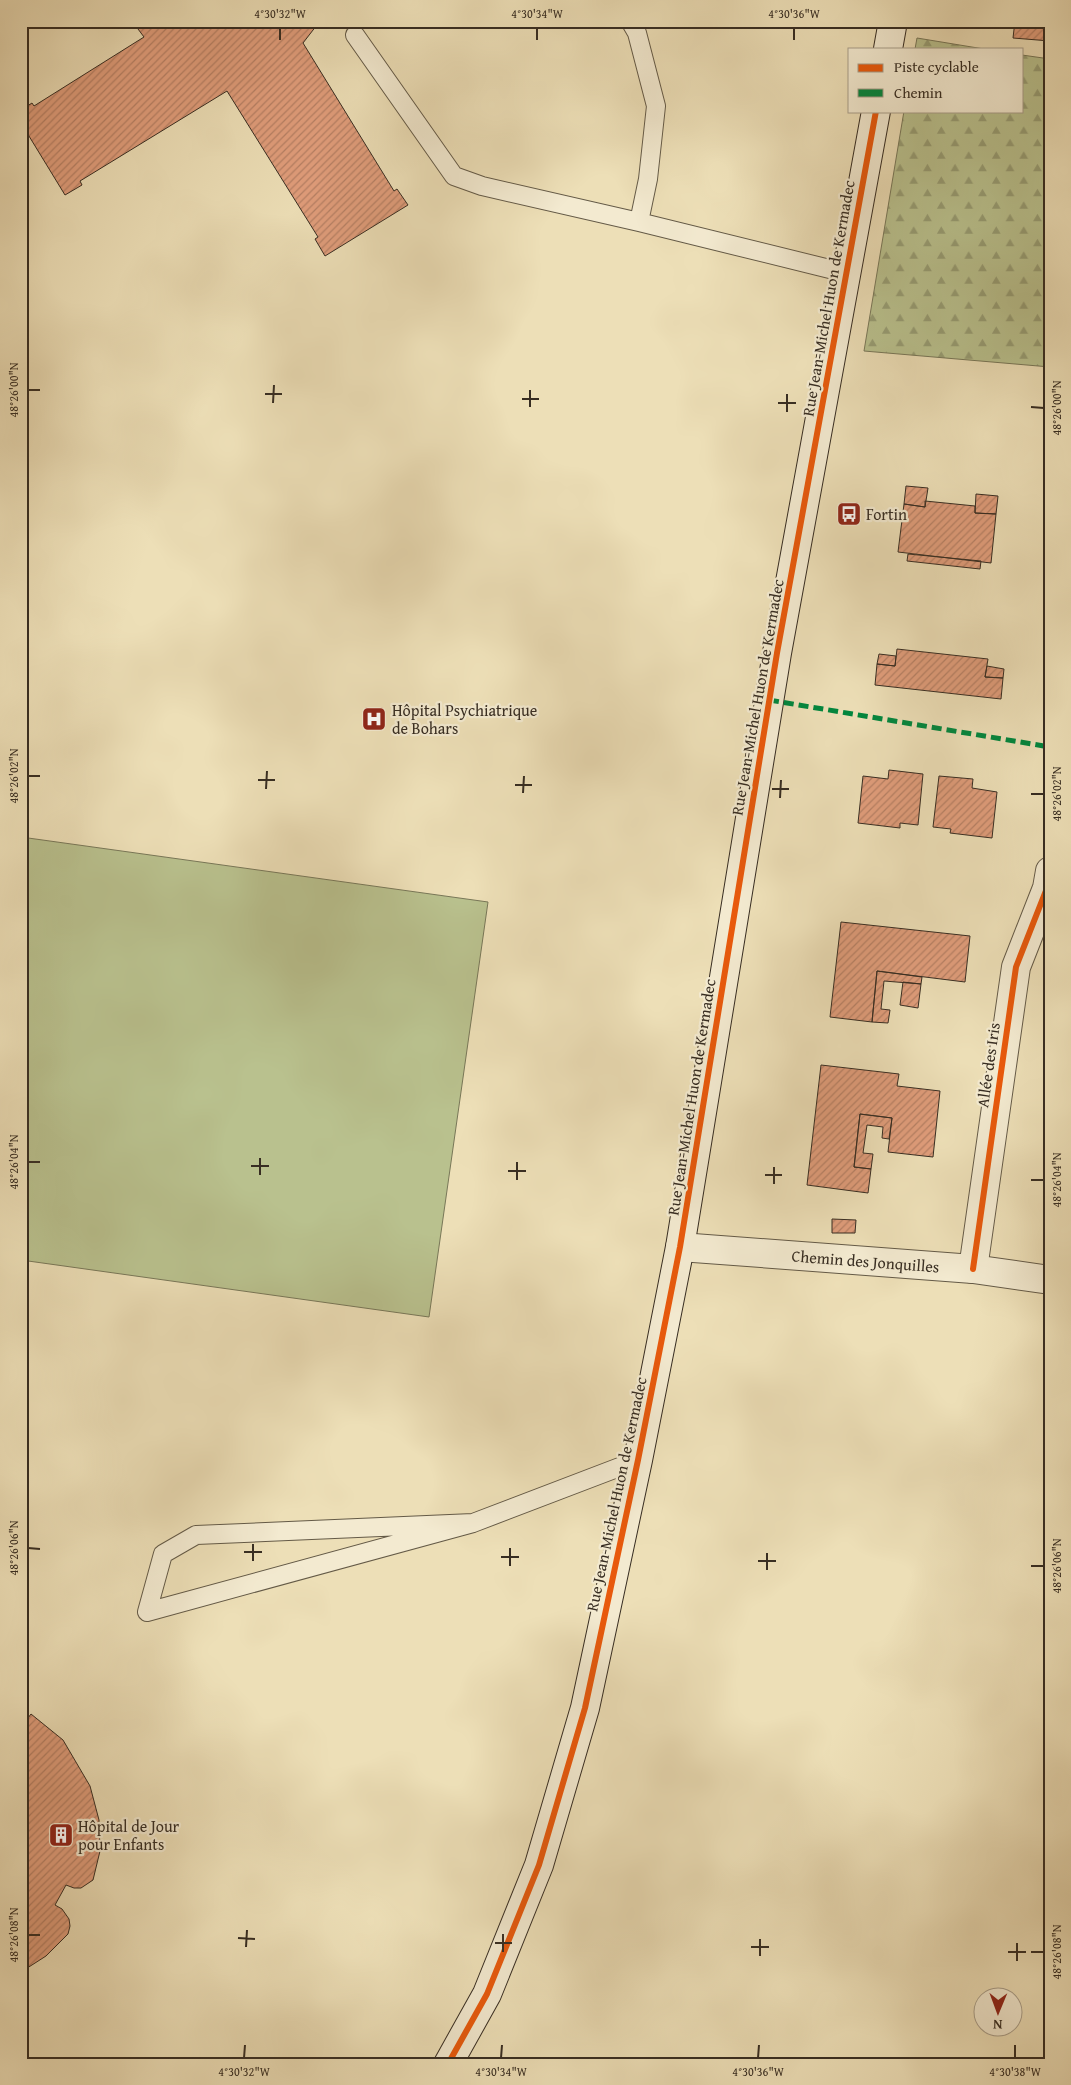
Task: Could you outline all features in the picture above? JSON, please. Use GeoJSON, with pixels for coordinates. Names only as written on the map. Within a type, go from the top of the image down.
{"type":"FeatureCollection","features":[{"type":"Feature","properties":{"kind":"street"},"geometry":{"type":"LineString","coordinates":[[888,48],[893,21]]}},
{"type":"Feature","properties":{"kind":"street","name":"Rue Jean-Michel Huon de Kermadec"},"geometry":{"type":"LineString","coordinates":[[448,2064],[487,1994],[539,1864],[585,1708],[638,1460],[680,1247],[777,653],[876,112]]}},
{"type":"Feature","properties":{"kind":"street","name":"Allée des Iris"},"geometry":{"type":"LineString","coordinates":[[973,1269],[1016,967],[1047,888],[1050,871]]}},
{"type":"Feature","properties":{"kind":"street","name":"Chemin des Jonquilles"},"geometry":{"type":"LineString","coordinates":[[680,1247],[973,1269],[1050,1280]]}},
{"type":"Feature","properties":{"kind":"lane"},"geometry":{"type":"LineString","coordinates":[[630,21],[637,33],[656,106],[648,180],[639,222]]}},
{"type":"Feature","properties":{"kind":"lane"},"geometry":{"type":"LineString","coordinates":[[355,35],[454,176],[482,186],[846,273]]}},
{"type":"Feature","properties":{"kind":"lane"},"geometry":{"type":"LineString","coordinates":[[472,1523],[196,1535],[163,1554],[147,1612],[472,1523],[638,1460]]}},
{"type":"Feature","properties":{"kind":"green space"},"geometry":{"type":"Polygon","coordinates":[[[917,38],[978,48],[915,48],[917,38]]]}},
{"type":"Feature","properties":{"kind":"green space"},"geometry":{"type":"Polygon","coordinates":[[[1024,55],[1050,59],[1050,367],[864,351],[904,112],[1024,112],[1024,55]]]}},
{"type":"Feature","properties":{"kind":"green space"},"geometry":{"type":"Polygon","coordinates":[[[21,837],[488,902],[429,1317],[21,1260],[21,837]]]}},
{"type":"Feature","properties":{"kind":"building"},"geometry":{"type":"Polygon","coordinates":[[[132,21],[320,21],[303,43],[394,191],[397,189],[408,205],[325,256],[315,239],[318,237],[227,91],[80,181],[82,185],[65,195],[21,123],[21,110],[32,103],[34,106],[144,37],[132,21]]]}},
{"type":"Feature","properties":{"kind":"building"},"geometry":{"type":"Polygon","coordinates":[[[1015,21],[1050,21],[1050,41],[1013,38],[1015,21]]]}},
{"type":"Feature","properties":{"kind":"building"},"geometry":{"type":"Polygon","coordinates":[[[906,486],[928,488],[925,507],[904,504],[906,486]]]}},
{"type":"Feature","properties":{"kind":"building"},"geometry":{"type":"Polygon","coordinates":[[[976,494],[998,496],[996,514],[975,513],[976,494]]]}},
{"type":"Feature","properties":{"kind":"building"},"geometry":{"type":"Polygon","coordinates":[[[925,501],[975,506],[975,513],[996,514],[991,563],[898,552],[904,504],[925,507],[925,501]]]}},
{"type":"Feature","properties":{"kind":"building"},"geometry":{"type":"Polygon","coordinates":[[[908,554],[981,561],[980,569],[907,561],[908,554]]]}},
{"type":"Feature","properties":{"kind":"building"},"geometry":{"type":"Polygon","coordinates":[[[897,649],[988,659],[985,677],[1003,678],[1001,699],[875,685],[877,664],[895,666],[897,649]]]}},
{"type":"Feature","properties":{"kind":"building"},"geometry":{"type":"Polygon","coordinates":[[[879,654],[896,656],[895,666],[877,664],[879,654]]]}},
{"type":"Feature","properties":{"kind":"building"},"geometry":{"type":"Polygon","coordinates":[[[987,666],[1004,669],[1003,678],[985,677],[987,666]]]}},
{"type":"Feature","properties":{"kind":"building"},"geometry":{"type":"Polygon","coordinates":[[[889,770],[923,774],[918,825],[900,823],[900,828],[858,823],[863,776],[888,779],[889,770]]]}},
{"type":"Feature","properties":{"kind":"building"},"geometry":{"type":"Polygon","coordinates":[[[939,776],[973,779],[972,788],[997,792],[992,838],[950,833],[951,829],[933,827],[939,776]]]}},
{"type":"Feature","properties":{"kind":"building"},"geometry":{"type":"Polygon","coordinates":[[[841,922],[970,936],[965,982],[877,971],[872,1022],[830,1017],[841,922]]]}},
{"type":"Feature","properties":{"kind":"building"},"geometry":{"type":"Polygon","coordinates":[[[877,971],[922,977],[921,984],[884,981],[881,1009],[890,1010],[888,1023],[872,1022],[877,971]]]}},
{"type":"Feature","properties":{"kind":"building"},"geometry":{"type":"Polygon","coordinates":[[[903,982],[921,984],[918,1008],[900,1005],[903,982]]]}},
{"type":"Feature","properties":{"kind":"building"},"geometry":{"type":"Polygon","coordinates":[[[821,1065],[899,1074],[897,1086],[940,1091],[933,1157],[888,1152],[892,1118],[860,1114],[854,1167],[871,1169],[868,1193],[807,1185],[821,1065]]]}},
{"type":"Feature","properties":{"kind":"building"},"geometry":{"type":"Polygon","coordinates":[[[860,1114],[892,1118],[889,1139],[882,1138],[883,1127],[867,1125],[863,1153],[873,1154],[871,1169],[854,1167],[860,1114]]]}},
{"type":"Feature","properties":{"kind":"building"},"geometry":{"type":"Polygon","coordinates":[[[832,1219],[856,1220],[855,1233],[832,1233],[832,1219]]]}},
{"type":"Feature","properties":{"kind":"building","name":"Hôpital de Jour pour Enfants"},"geometry":{"type":"Polygon","coordinates":[[[31,1714],[63,1740],[90,1786],[99,1820],[100,1851],[93,1880],[81,1888],[66,1885],[55,1905],[62,1909],[69,1919],[68,1934],[46,1956],[21,1972],[21,1715],[28,1718],[31,1714]]]}},
{"type":"Feature","properties":{"kind":"marked path"},"geometry":{"type":"LineString","coordinates":[[769,700],[1050,747]]}},
{"type":"Feature","properties":{"kind":"cycle path"},"geometry":{"type":"LineString","coordinates":[[448,2064],[487,1994],[539,1865],[585,1708],[638,1460],[680,1247],[777,653],[876,112]]}},
{"type":"Feature","properties":{"kind":"cycle path"},"geometry":{"type":"LineString","coordinates":[[973,1269],[1016,967],[1047,888],[1050,871]]}},
{"type":"Feature","properties":{"kind":"place","name":"Fortin"},"geometry":{"type":"Point","coordinates":[849,514]}},
{"type":"Feature","properties":{"kind":"place","name":"Hôpital Psychiatrique de Bohars"},"geometry":{"type":"Point","coordinates":[374,719]}},
{"type":"Feature","properties":{"kind":"place","name":"Hôpital de Jour pour Enfants"},"geometry":{"type":"Point","coordinates":[61,1835]}}]}
